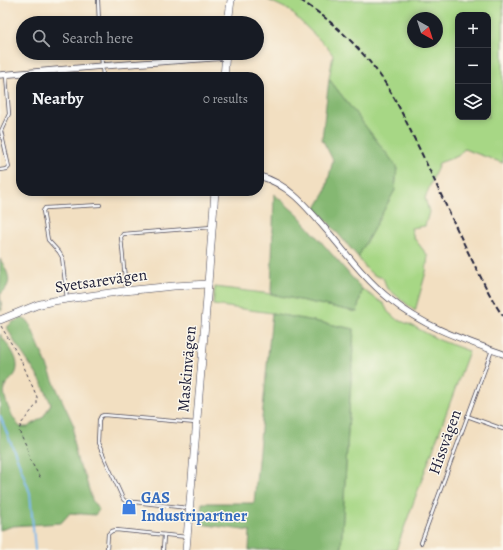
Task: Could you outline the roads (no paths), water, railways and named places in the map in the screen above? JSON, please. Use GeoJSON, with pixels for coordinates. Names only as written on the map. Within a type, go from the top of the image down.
{"type":"FeatureCollection","features":[{"type":"Feature","properties":{"kind":"street"},"geometry":{"type":"LineString","coordinates":[[229,16],[230,0]]}},
{"type":"Feature","properties":{"kind":"street"},"geometry":{"type":"LineString","coordinates":[[59,72],[102,66],[170,60]]}},
{"type":"Feature","properties":{"kind":"street"},"geometry":{"type":"LineString","coordinates":[[224,72],[226,60]]}},
{"type":"Feature","properties":{"kind":"street"},"geometry":{"type":"LineString","coordinates":[[3,75],[16,75]]}},
{"type":"Feature","properties":{"kind":"street"},"geometry":{"type":"LineString","coordinates":[[264,178],[286,188],[297,197],[370,280],[396,304],[415,317],[447,333],[503,354]]}},
{"type":"Feature","properties":{"kind":"street","name":"Maskinvägen"},"geometry":{"type":"LineString","coordinates":[[186,550],[215,196]]}},
{"type":"Feature","properties":{"kind":"street","name":"Svetsarevägen"},"geometry":{"type":"LineString","coordinates":[[0,320],[37,305],[53,301],[126,291],[208,284]]}},
{"type":"Feature","properties":{"kind":"lane"},"geometry":{"type":"LineString","coordinates":[[98,0],[99,16]]}},
{"type":"Feature","properties":{"kind":"lane"},"geometry":{"type":"LineString","coordinates":[[102,60],[103,72]]}},
{"type":"Feature","properties":{"kind":"lane"},"geometry":{"type":"LineString","coordinates":[[0,170],[7,169],[9,167],[1,131],[9,114],[3,75]]}},
{"type":"Feature","properties":{"kind":"lane"},"geometry":{"type":"LineString","coordinates":[[67,299],[62,257],[48,240],[43,211],[45,208],[100,205]]}},
{"type":"Feature","properties":{"kind":"lane"},"geometry":{"type":"LineString","coordinates":[[126,291],[121,237],[123,234],[212,227]]}},
{"type":"Feature","properties":{"kind":"lane","name":"Hissvägen"},"geometry":{"type":"LineString","coordinates":[[421,543],[492,350]]}},
{"type":"Feature","properties":{"kind":"lane"},"geometry":{"type":"LineString","coordinates":[[190,508],[125,501],[98,443],[99,420],[100,416],[104,415],[197,423]]}},
{"type":"Feature","properties":{"kind":"lane"},"geometry":{"type":"LineString","coordinates":[[467,416],[503,429]]}},
{"type":"Feature","properties":{"kind":"lane"},"geometry":{"type":"LineString","coordinates":[[107,550],[108,534],[116,530],[187,537]]}},
{"type":"Feature","properties":{"kind":"lane"},"geometry":{"type":"LineString","coordinates":[[164,535],[164,550]]}},
{"type":"Feature","properties":{"kind":"waterway"},"geometry":{"type":"LineString","coordinates":[[0,416],[30,493],[35,550]]}},
{"type":"Feature","properties":{"kind":"railway"},"geometry":{"type":"LineString","coordinates":[[300,0],[343,33],[371,63],[379,74],[403,115],[475,266],[503,316]]}},
{"type":"Feature","properties":{"kind":"place","name":"GAS Industripartner"},"geometry":{"type":"Point","coordinates":[129,507]}}]}
